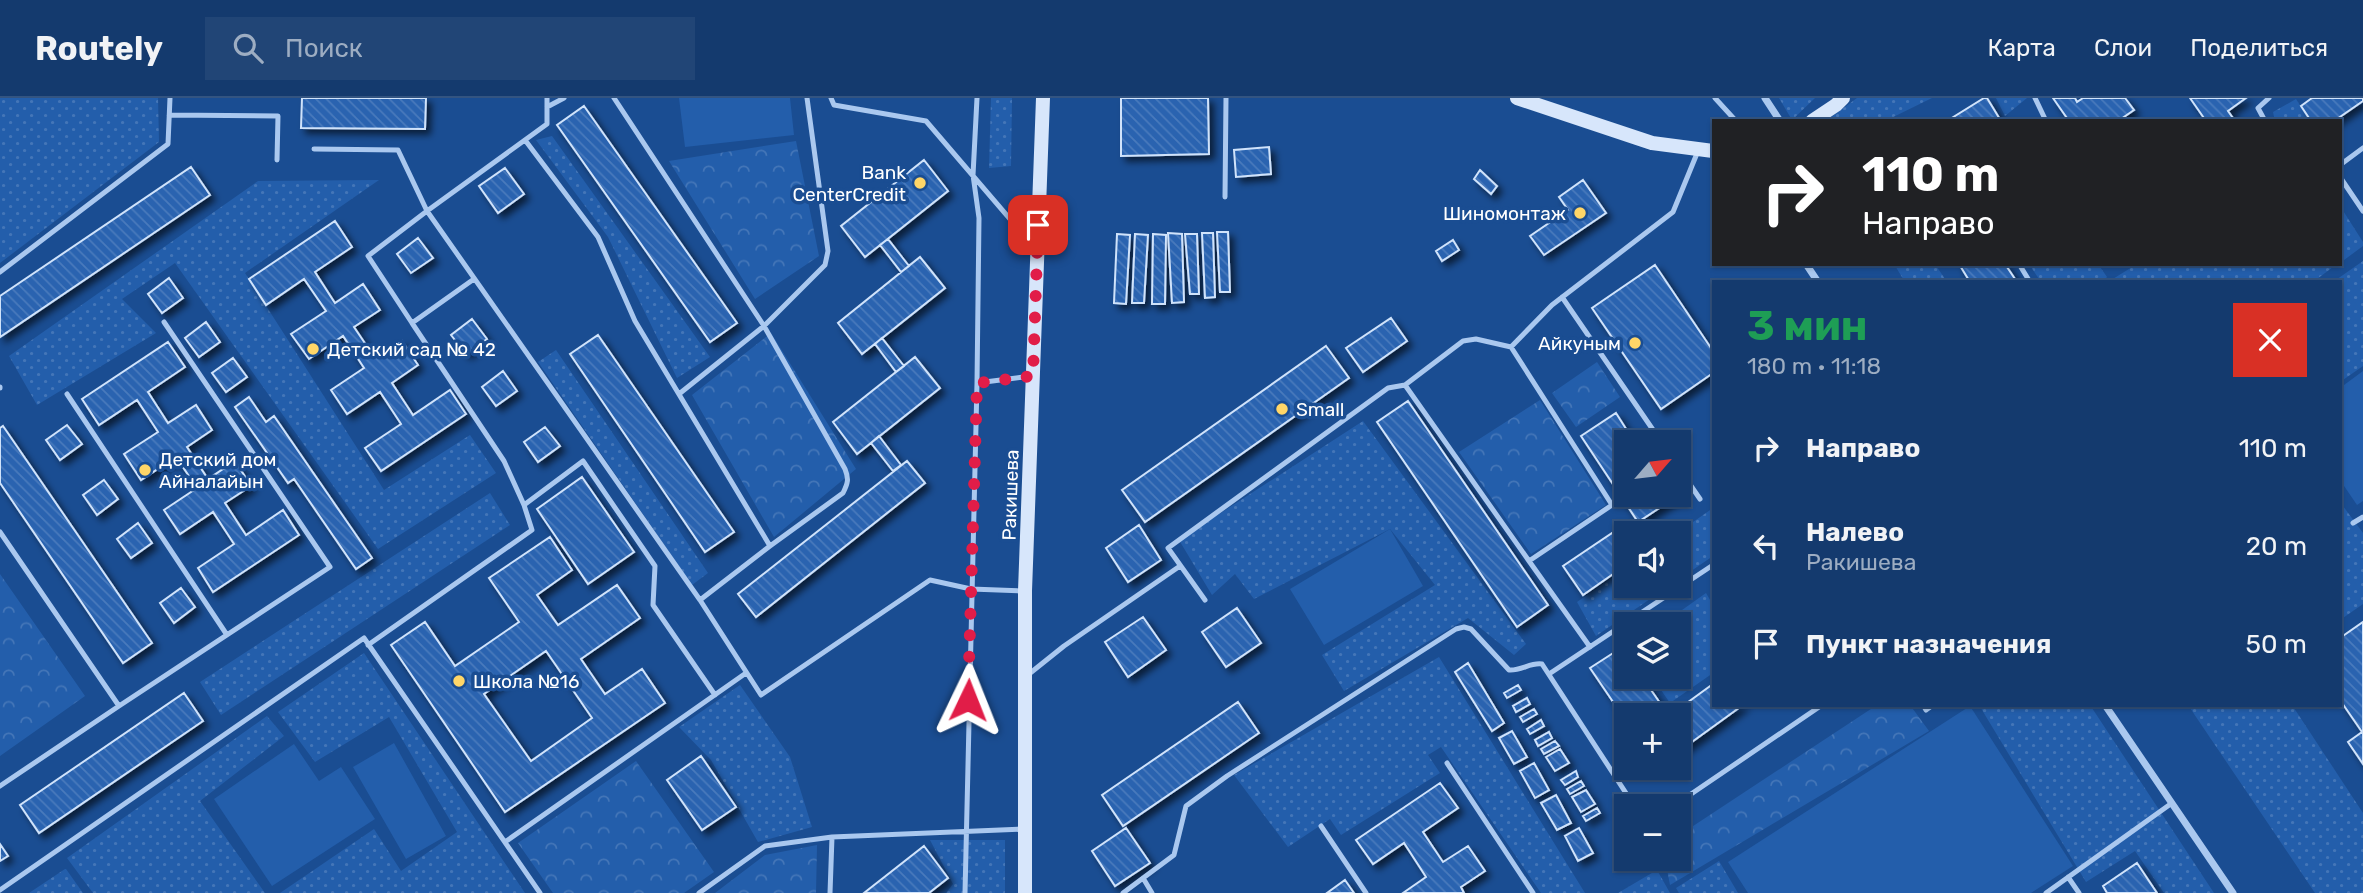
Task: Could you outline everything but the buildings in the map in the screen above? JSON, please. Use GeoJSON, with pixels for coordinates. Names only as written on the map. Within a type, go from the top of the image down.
{"type":"FeatureCollection","features":[{"type":"Feature","properties":{"kind":"street","name":"Ракишева"},"geometry":{"type":"LineString","coordinates":[[1025,893],[1026,592],[1043,98]]}},
{"type":"Feature","properties":{"kind":"street"},"geometry":{"type":"LineString","coordinates":[[1517,98],[1652,143],[1709,151]]}},
{"type":"Feature","properties":{"kind":"street"},"geometry":{"type":"LineString","coordinates":[[1765,98],[1779,119]]}},
{"type":"Feature","properties":{"kind":"street"},"geometry":{"type":"LineString","coordinates":[[1815,119],[1836,106],[1843,98]]}},
{"type":"Feature","properties":{"kind":"street"},"geometry":{"type":"LineString","coordinates":[[2106,707],[2233,893]]}},
{"type":"Feature","properties":{"kind":"lane"},"geometry":{"type":"LineString","coordinates":[[0,272],[168,144],[170,98]]}},
{"type":"Feature","properties":{"kind":"lane"},"geometry":{"type":"LineString","coordinates":[[368,645],[532,530],[504,461],[368,256],[547,124],[547,98]]}},
{"type":"Feature","properties":{"kind":"lane"},"geometry":{"type":"LineString","coordinates":[[547,107],[564,98]]}},
{"type":"Feature","properties":{"kind":"lane"},"geometry":{"type":"LineString","coordinates":[[614,98],[764,326],[849,477],[843,493],[700,600]]}},
{"type":"Feature","properties":{"kind":"lane"},"geometry":{"type":"LineString","coordinates":[[678,394],[764,326],[825,265],[828,251],[807,98]]}},
{"type":"Feature","properties":{"kind":"lane"},"geometry":{"type":"LineString","coordinates":[[831,98],[834,105],[926,121],[1037,250]]}},
{"type":"Feature","properties":{"kind":"lane"},"geometry":{"type":"LineString","coordinates":[[965,893],[977,383],[979,218],[973,175],[977,98]]}},
{"type":"Feature","properties":{"kind":"lane"},"geometry":{"type":"LineString","coordinates":[[1225,197],[1226,98]]}},
{"type":"Feature","properties":{"kind":"lane"},"geometry":{"type":"LineString","coordinates":[[1715,98],[1734,119]]}},
{"type":"Feature","properties":{"kind":"lane"},"geometry":{"type":"LineString","coordinates":[[2035,98],[2045,119]]}},
{"type":"Feature","properties":{"kind":"lane"},"geometry":{"type":"LineString","coordinates":[[2264,119],[2258,108],[2269,98]]}},
{"type":"Feature","properties":{"kind":"lane"},"geometry":{"type":"LineString","coordinates":[[169,115],[278,116],[277,160]]}},
{"type":"Feature","properties":{"kind":"lane"},"geometry":{"type":"LineString","coordinates":[[525,140],[598,237],[635,321],[770,546]]}},
{"type":"Feature","properties":{"kind":"lane"},"geometry":{"type":"LineString","coordinates":[[2342,163],[2363,148]]}},
{"type":"Feature","properties":{"kind":"lane"},"geometry":{"type":"LineString","coordinates":[[314,149],[398,150],[426,211],[700,600],[761,695],[930,580],[971,589],[1026,592]]}},
{"type":"Feature","properties":{"kind":"lane"},"geometry":{"type":"LineString","coordinates":[[1511,347],[1562,297],[1673,212],[1709,151]]}},
{"type":"Feature","properties":{"kind":"lane"},"geometry":{"type":"LineString","coordinates":[[2342,180],[2363,211]]}},
{"type":"Feature","properties":{"kind":"lane"},"geometry":{"type":"LineString","coordinates":[[412,323],[474,279]]}},
{"type":"Feature","properties":{"kind":"lane"},"geometry":{"type":"LineString","coordinates":[[1562,297],[1653,430]]}},
{"type":"Feature","properties":{"kind":"lane"},"geometry":{"type":"LineString","coordinates":[[0,786],[331,567],[164,322]]}},
{"type":"Feature","properties":{"kind":"lane"},"geometry":{"type":"LineString","coordinates":[[1205,600],[1168,548],[1388,388],[1405,385],[1463,341],[1476,339],[1511,347],[1612,505],[1529,561]]}},
{"type":"Feature","properties":{"kind":"lane"},"geometry":{"type":"LineString","coordinates":[[977,383],[1033,376]]}},
{"type":"Feature","properties":{"kind":"lane"},"geometry":{"type":"LineString","coordinates":[[1405,385],[1590,647]]}},
{"type":"Feature","properties":{"kind":"lane"},"geometry":{"type":"LineString","coordinates":[[67,394],[227,635]]}},
{"type":"Feature","properties":{"kind":"lane"},"geometry":{"type":"LineString","coordinates":[[524,505],[583,461],[655,566],[653,605],[715,695]]}},
{"type":"Feature","properties":{"kind":"lane"},"geometry":{"type":"LineString","coordinates":[[1691,486],[1700,499]]}},
{"type":"Feature","properties":{"kind":"lane"},"geometry":{"type":"LineString","coordinates":[[2353,523],[2363,517]]}},
{"type":"Feature","properties":{"kind":"lane"},"geometry":{"type":"LineString","coordinates":[[0,532],[119,706]]}},
{"type":"Feature","properties":{"kind":"lane"},"geometry":{"type":"LineString","coordinates":[[1026,676],[1064,646],[1180,566]]}},
{"type":"Feature","properties":{"kind":"lane"},"geometry":{"type":"LineString","coordinates":[[1549,674],[1712,566]]}},
{"type":"Feature","properties":{"kind":"lane"},"geometry":{"type":"LineString","coordinates":[[1123,893],[1174,855],[1186,806],[1227,776],[1456,629],[1464,627],[1471,629],[1509,670],[1542,664],[1627,794]]}},
{"type":"Feature","properties":{"kind":"lane"},"geometry":{"type":"LineString","coordinates":[[0,890],[364,638],[540,893]]}},
{"type":"Feature","properties":{"kind":"lane"},"geometry":{"type":"LineString","coordinates":[[505,842],[746,673]]}},
{"type":"Feature","properties":{"kind":"lane"},"geometry":{"type":"LineString","coordinates":[[1691,794],[1819,707]]}},
{"type":"Feature","properties":{"kind":"lane"},"geometry":{"type":"LineString","coordinates":[[1447,764],[1533,893]]}},
{"type":"Feature","properties":{"kind":"lane"},"geometry":{"type":"LineString","coordinates":[[2046,893],[2172,803]]}},
{"type":"Feature","properties":{"kind":"lane"},"geometry":{"type":"LineString","coordinates":[[1321,826],[1366,893]]}},
{"type":"Feature","properties":{"kind":"lane"},"geometry":{"type":"LineString","coordinates":[[699,893],[765,846],[832,837],[1027,829]]}},
{"type":"Feature","properties":{"kind":"lane"},"geometry":{"type":"LineString","coordinates":[[830,893],[832,837]]}},
{"type":"Feature","properties":{"kind":"lane"},"geometry":{"type":"LineString","coordinates":[[2068,877],[2079,893]]}},
{"type":"Feature","properties":{"kind":"lane"},"geometry":{"type":"LineString","coordinates":[[1143,878],[1152,893]]}},
{"type":"Feature","properties":{"kind":"green space"},"geometry":{"type":"Polygon","coordinates":[[[0,98],[158,98],[159,142],[0,263],[0,98]]]}},
{"type":"Feature","properties":{"kind":"green space"},"geometry":{"type":"Polygon","coordinates":[[[679,98],[790,98],[794,135],[685,147],[679,98]]]}},
{"type":"Feature","properties":{"kind":"green space"},"geometry":{"type":"Polygon","coordinates":[[[991,98],[1012,98],[1011,166],[989,168],[991,98]]]}},
{"type":"Feature","properties":{"kind":"green space"},"geometry":{"type":"Polygon","coordinates":[[[1779,98],[1815,98],[1793,119],[1779,98]]]}},
{"type":"Feature","properties":{"kind":"green space"},"geometry":{"type":"Polygon","coordinates":[[[1857,98],[1932,98],[1889,119],[1829,119],[1857,98]]]}},
{"type":"Feature","properties":{"kind":"green space"},"geometry":{"type":"Polygon","coordinates":[[[1996,98],[2027,98],[2005,116],[1996,98]]]}},
{"type":"Feature","properties":{"kind":"green space"},"geometry":{"type":"Polygon","coordinates":[[[2296,99],[2309,119],[2275,119],[2273,112],[2296,99]]]}},
{"type":"Feature","properties":{"kind":"green space"},"geometry":{"type":"Polygon","coordinates":[[[552,136],[710,357],[677,378],[608,237],[536,140],[552,136]]]}},
{"type":"Feature","properties":{"kind":"green space"},"geometry":{"type":"Polygon","coordinates":[[[796,141],[819,256],[755,299],[669,161],[796,141]]]}},
{"type":"Feature","properties":{"kind":"green space"},"geometry":{"type":"Polygon","coordinates":[[[379,180],[245,273],[384,490],[470,435],[496,473],[378,549],[175,263],[122,299],[156,333],[37,405],[9,356],[258,181],[379,180]]]}},
{"type":"Feature","properties":{"kind":"green space"},"geometry":{"type":"Polygon","coordinates":[[[2342,209],[2363,242],[2363,246],[2342,262],[2342,209]]]}},
{"type":"Feature","properties":{"kind":"green space"},"geometry":{"type":"Polygon","coordinates":[[[2363,261],[2363,366],[2342,381],[2342,280],[2336,280],[2363,261]]]}},
{"type":"Feature","properties":{"kind":"green space"},"geometry":{"type":"Polygon","coordinates":[[[1895,266],[1936,266],[1946,280],[1904,280],[1895,266]]]}},
{"type":"Feature","properties":{"kind":"green space"},"geometry":{"type":"Polygon","coordinates":[[[2030,266],[2099,266],[2107,277],[2104,280],[2040,280],[2030,266]]]}},
{"type":"Feature","properties":{"kind":"green space"},"geometry":{"type":"Polygon","coordinates":[[[2134,266],[2334,266],[2316,280],[2111,280],[2134,266]]]}},
{"type":"Feature","properties":{"kind":"green space"},"geometry":{"type":"Polygon","coordinates":[[[771,333],[856,469],[774,537],[692,395],[771,333]]]}},
{"type":"Feature","properties":{"kind":"green space"},"geometry":{"type":"Polygon","coordinates":[[[556,350],[708,573],[692,585],[538,362],[556,350]]]}},
{"type":"Feature","properties":{"kind":"green space"},"geometry":{"type":"Polygon","coordinates":[[[1597,362],[1620,397],[1576,427],[1552,393],[1597,362]]]}},
{"type":"Feature","properties":{"kind":"green space"},"geometry":{"type":"Polygon","coordinates":[[[2363,371],[2363,501],[2357,505],[2342,483],[2342,387],[2363,371]]]}},
{"type":"Feature","properties":{"kind":"green space"},"geometry":{"type":"Polygon","coordinates":[[[1540,400],[1606,505],[1531,554],[1459,452],[1540,400]]]}},
{"type":"Feature","properties":{"kind":"green space"},"geometry":{"type":"Polygon","coordinates":[[[1363,421],[1526,644],[1514,655],[1468,618],[1344,691],[1322,655],[1435,585],[1390,529],[1254,599],[1235,574],[1212,595],[1179,540],[1363,421]]]}},
{"type":"Feature","properties":{"kind":"green space"},"geometry":{"type":"Polygon","coordinates":[[[490,493],[510,525],[221,715],[200,682],[490,493]]]}},
{"type":"Feature","properties":{"kind":"green space"},"geometry":{"type":"Polygon","coordinates":[[[2342,505],[2363,533],[2363,604],[2342,619],[2342,505]]]}},
{"type":"Feature","properties":{"kind":"green space"},"geometry":{"type":"Polygon","coordinates":[[[1712,509],[1712,557],[1691,571],[1691,523],[1712,509]]]}},
{"type":"Feature","properties":{"kind":"green space"},"geometry":{"type":"Polygon","coordinates":[[[1390,529],[1423,586],[1324,645],[1290,589],[1390,529]]]}},
{"type":"Feature","properties":{"kind":"green space"},"geometry":{"type":"Polygon","coordinates":[[[0,574],[85,696],[0,756],[0,574]]]}},
{"type":"Feature","properties":{"kind":"green space"},"geometry":{"type":"Polygon","coordinates":[[[1614,576],[1614,598],[1651,598],[1631,612],[1614,612],[1614,624],[1596,636],[1577,602],[1614,576]]]}},
{"type":"Feature","properties":{"kind":"green space"},"geometry":{"type":"Polygon","coordinates":[[[1706,593],[1712,603],[1712,674],[1691,688],[1691,612],[1679,612],[1706,593]]]}},
{"type":"Feature","properties":{"kind":"green space"},"geometry":{"type":"Polygon","coordinates":[[[364,653],[525,893],[280,893],[374,829],[401,871],[457,832],[389,717],[315,762],[278,712],[364,653]]]}},
{"type":"Feature","properties":{"kind":"green space"},"geometry":{"type":"Polygon","coordinates":[[[1439,657],[1585,893],[1541,893],[1441,747],[1428,755],[1440,773],[1341,835],[1330,819],[1288,847],[1234,775],[1439,657]]]}},
{"type":"Feature","properties":{"kind":"green space"},"geometry":{"type":"Polygon","coordinates":[[[740,685],[790,757],[812,827],[758,842],[711,760],[679,727],[740,685]]]}},
{"type":"Feature","properties":{"kind":"green space"},"geometry":{"type":"Polygon","coordinates":[[[1660,689],[1690,689],[1670,703],[1660,689]]]}},
{"type":"Feature","properties":{"kind":"green space"},"geometry":{"type":"Polygon","coordinates":[[[1874,707],[1911,707],[1929,731],[1670,885],[1667,871],[1691,871],[1691,827],[1874,707]]]}},
{"type":"Feature","properties":{"kind":"green space"},"geometry":{"type":"Polygon","coordinates":[[[1971,707],[2073,866],[2031,893],[1748,893],[1728,862],[1971,707]]]}},
{"type":"Feature","properties":{"kind":"green space"},"geometry":{"type":"Polygon","coordinates":[[[1980,707],[2091,707],[2214,893],[2164,893],[2135,851],[2086,882],[1980,707]]]}},
{"type":"Feature","properties":{"kind":"green space"},"geometry":{"type":"Polygon","coordinates":[[[2189,707],[2293,707],[2363,813],[2363,893],[2315,893],[2189,707]]]}},
{"type":"Feature","properties":{"kind":"green space"},"geometry":{"type":"Polygon","coordinates":[[[267,716],[284,736],[200,801],[265,893],[93,893],[67,858],[267,716]]]}},
{"type":"Feature","properties":{"kind":"green space"},"geometry":{"type":"Polygon","coordinates":[[[394,743],[446,836],[406,859],[353,767],[394,743]]]}},
{"type":"Feature","properties":{"kind":"green space"},"geometry":{"type":"Polygon","coordinates":[[[294,744],[319,781],[341,767],[375,819],[272,886],[214,799],[294,744]]]}},
{"type":"Feature","properties":{"kind":"green space"},"geometry":{"type":"Polygon","coordinates":[[[636,761],[714,872],[684,893],[553,893],[518,843],[636,761]]]}},
{"type":"Feature","properties":{"kind":"green space"},"geometry":{"type":"Polygon","coordinates":[[[930,840],[1005,840],[1005,893],[946,893],[953,884],[930,840]]]}},
{"type":"Feature","properties":{"kind":"green space"},"geometry":{"type":"Polygon","coordinates":[[[817,845],[816,893],[715,893],[765,855],[817,845]]]}},
{"type":"Feature","properties":{"kind":"green space"},"geometry":{"type":"Polygon","coordinates":[[[1719,861],[1738,893],[1679,893],[1676,888],[1719,861]]]}},
{"type":"Feature","properties":{"kind":"green space"},"geometry":{"type":"Polygon","coordinates":[[[65,869],[83,893],[29,893],[65,869]]]}},
{"type":"Feature","properties":{"kind":"green space"},"geometry":{"type":"Polygon","coordinates":[[[1658,871],[1670,893],[1618,893],[1658,871]]]}},
{"type":"Feature","properties":{"kind":"place","name":"Bank CenterCredit"},"geometry":{"type":"Point","coordinates":[920,183]}},
{"type":"Feature","properties":{"kind":"place","name":"Шиномонтаж"},"geometry":{"type":"Point","coordinates":[1580,213]}},
{"type":"Feature","properties":{"kind":"place","name":"Айкуным"},"geometry":{"type":"Point","coordinates":[1635,343]}},
{"type":"Feature","properties":{"kind":"place","name":"Детский сад № 42"},"geometry":{"type":"Point","coordinates":[313,349]}},
{"type":"Feature","properties":{"kind":"place","name":"Small"},"geometry":{"type":"Point","coordinates":[1282,409]}},
{"type":"Feature","properties":{"kind":"place","name":"Детский дом Айналайын"},"geometry":{"type":"Point","coordinates":[145,470]}},
{"type":"Feature","properties":{"kind":"place","name":"Школа №16"},"geometry":{"type":"Point","coordinates":[459,681]}},
{"type":"Feature","properties":{"kind":"route"},"geometry":{"type":"LineString","coordinates":[[968,700],[977,383],[1033,376],[1038,225]]}}]}
